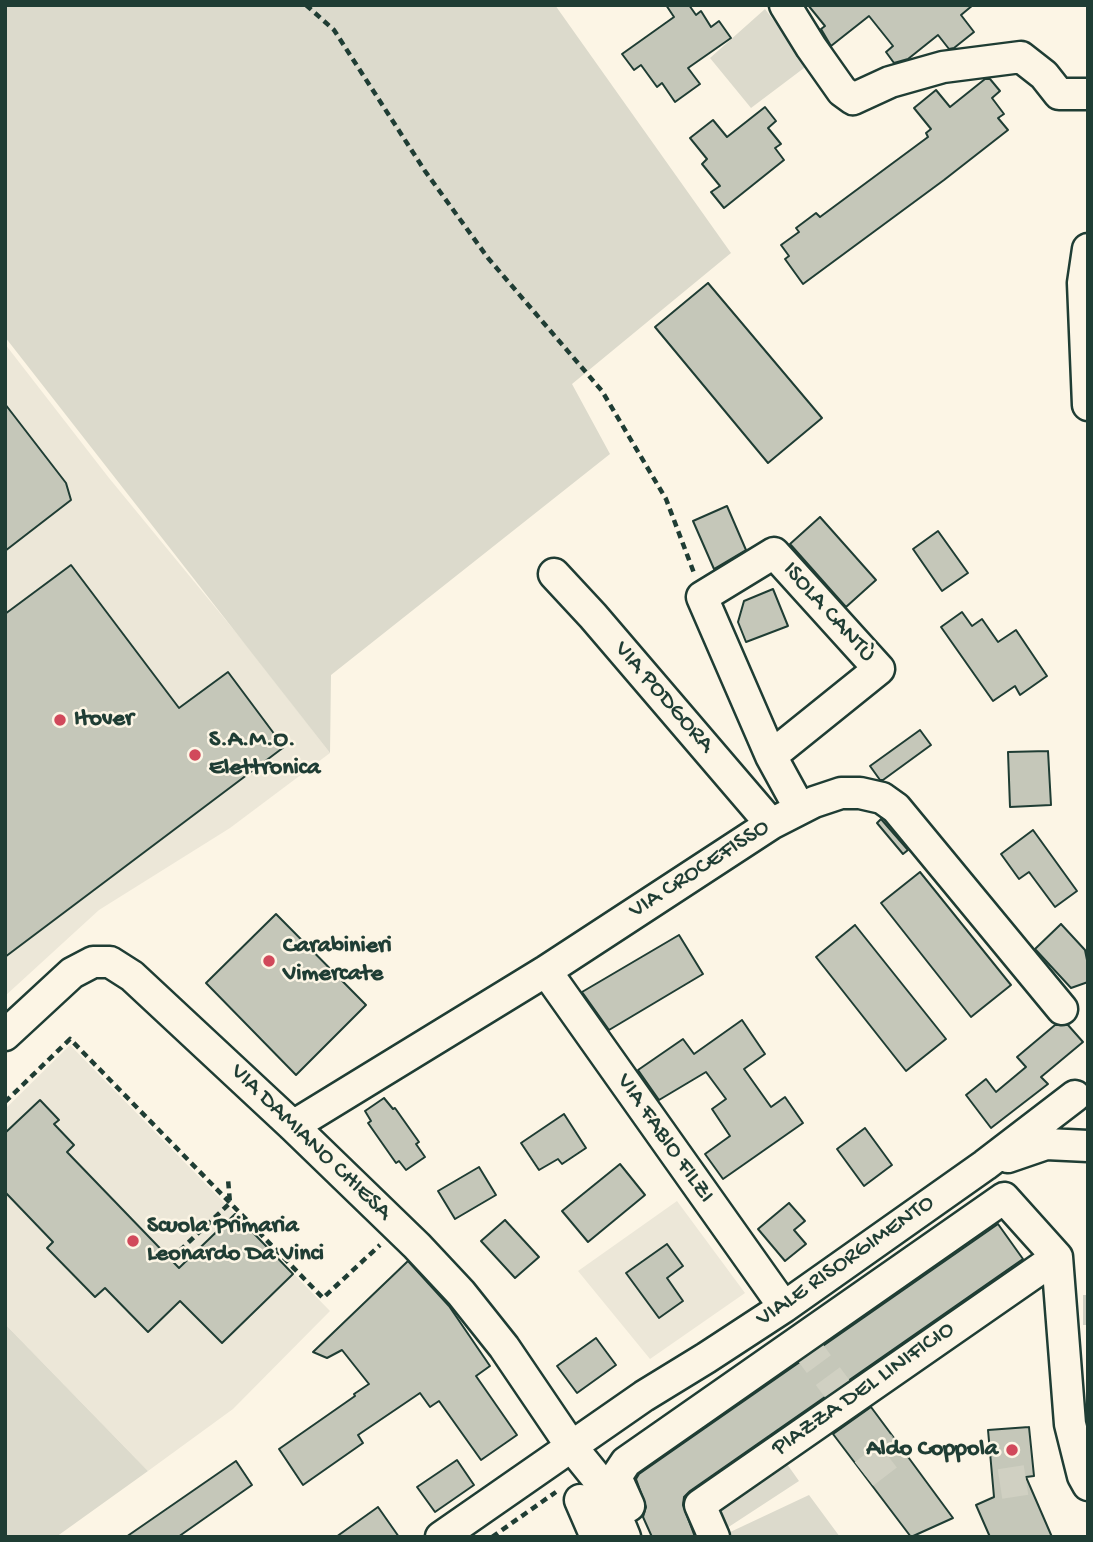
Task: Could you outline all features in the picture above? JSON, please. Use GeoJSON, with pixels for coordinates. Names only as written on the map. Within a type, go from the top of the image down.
{"type":"FeatureCollection","features":[{"type":"Feature","properties":{"kind":"street"},"geometry":{"type":"LineString","coordinates":[[785,5],[842,90],[853,99],[890,82],[943,67],[1021,57],[1044,75],[1059,94],[1088,94]]}},
{"type":"Feature","properties":{"kind":"street"},"geometry":{"type":"LineString","coordinates":[[1088,249],[1083,283],[1088,405]]}},
{"type":"Feature","properties":{"kind":"street","name":"ISOLA CANTÙ"},"geometry":{"type":"LineString","coordinates":[[702,597],[774,553],[879,669],[771,756]]}},
{"type":"Feature","properties":{"kind":"street","name":"VIA PODGORA"},"geometry":{"type":"LineString","coordinates":[[554,574],[771,824]]}},
{"type":"Feature","properties":{"kind":"street"},"geometry":{"type":"LineString","coordinates":[[702,597],[771,756],[800,808]]}},
{"type":"Feature","properties":{"kind":"street","name":"VIA CROCEFISSO"},"geometry":{"type":"LineString","coordinates":[[293,1126],[546,971],[771,824],[800,808],[841,793],[872,795],[897,808],[1062,1009]]}},
{"type":"Feature","properties":{"kind":"street","name":"VIA DAMIANO CHIESA"},"geometry":{"type":"LineString","coordinates":[[5,1035],[72,974],[93,962],[110,962],[132,976],[293,1126],[417,1246],[469,1302],[504,1347],[576,1452],[606,1488],[625,1537]]}},
{"type":"Feature","properties":{"kind":"street","name":"VIA FABIO FILZI"},"geometry":{"type":"LineString","coordinates":[[546,971],[784,1307]]}},
{"type":"Feature","properties":{"kind":"street"},"geometry":{"type":"LineString","coordinates":[[1081,1090],[1071,1107],[1074,1129],[1088,1146]]}},
{"type":"Feature","properties":{"kind":"street","name":"VIALE RISORGIMENTO"},"geometry":{"type":"LineString","coordinates":[[469,1537],[643,1396],[706,1359],[784,1307],[985,1165],[1081,1090]]}},
{"type":"Feature","properties":{"kind":"street","name":"VIALE RISORGIMENTO"},"geometry":{"type":"LineString","coordinates":[[985,1165],[1046,1144],[1088,1146]]}},
{"type":"Feature","properties":{"kind":"street"},"geometry":{"type":"LineString","coordinates":[[642,1537],[616,1477],[626,1462],[1004,1198],[1056,1257],[1072,1310],[1083,1476],[1088,1485]]}},
{"type":"Feature","properties":{"kind":"street","name":"PIAZZA DEL LINIFICIO"},"geometry":{"type":"LineString","coordinates":[[714,1537],[700,1505],[1056,1257]]}},
{"type":"Feature","properties":{"kind":"street","name":"VIALE RISORGIMENTO"},"geometry":{"type":"LineString","coordinates":[[441,1537],[576,1452]]}},
{"type":"Feature","properties":{"kind":"street"},"geometry":{"type":"LineString","coordinates":[[580,1500],[596,1537]]}},
{"type":"Feature","properties":{"kind":"path"},"geometry":{"type":"LineString","coordinates":[[306,5],[334,30],[425,171],[488,258],[603,391],[666,499],[702,597]]}},
{"type":"Feature","properties":{"kind":"path"},"geometry":{"type":"LineString","coordinates":[[5,1102],[70,1039],[323,1298],[378,1245],[391,1246]]}},
{"type":"Feature","properties":{"kind":"path"},"geometry":{"type":"LineString","coordinates":[[228,1179],[230,1203]]}},
{"type":"Feature","properties":{"kind":"path"},"geometry":{"type":"LineString","coordinates":[[171,1259],[230,1203]]}},
{"type":"Feature","properties":{"kind":"path"},"geometry":{"type":"LineString","coordinates":[[492,1537],[558,1490],[573,1490],[580,1500]]}},
{"type":"Feature","properties":{"kind":"shaded area"},"geometry":{"type":"Polygon","coordinates":[[[5,5],[555,5],[731,253],[572,384],[610,454],[331,675],[330,753],[5,337],[5,5]]]}},
{"type":"Feature","properties":{"kind":"shaded area"},"geometry":{"type":"Polygon","coordinates":[[[765,9],[808,65],[751,108],[710,58],[765,9]]]}},
{"type":"Feature","properties":{"kind":"shaded area"},"geometry":{"type":"Polygon","coordinates":[[[5,344],[330,753],[230,828],[99,910],[5,996],[5,344]]]}},
{"type":"Feature","properties":{"kind":"shaded area","name":"Scuola Primaria Leonardo Da Vinci"},"geometry":{"type":"Polygon","coordinates":[[[70,1045],[330,1311],[233,1409],[148,1471],[5,1324],[5,1109],[70,1045]]]}},
{"type":"Feature","properties":{"kind":"shaded area"},"geometry":{"type":"Polygon","coordinates":[[[677,1201],[745,1293],[650,1359],[578,1271],[677,1201]]]}},
{"type":"Feature","properties":{"kind":"shaded area"},"geometry":{"type":"Polygon","coordinates":[[[5,1324],[148,1471],[56,1537],[5,1537],[5,1324]]]}},
{"type":"Feature","properties":{"kind":"shaded area"},"geometry":{"type":"Polygon","coordinates":[[[782,1457],[799,1481],[724,1530],[714,1507],[782,1457]]]}},
{"type":"Feature","properties":{"kind":"shaded area"},"geometry":{"type":"Polygon","coordinates":[[[809,1495],[840,1537],[728,1537],[726,1534],[809,1495]]]}},
{"type":"Feature","properties":{"kind":"building"},"geometry":{"type":"Polygon","coordinates":[[[666,5],[689,5],[696,15],[701,11],[711,27],[719,21],[731,38],[688,68],[700,84],[675,102],[662,83],[657,87],[641,65],[634,70],[622,54],[674,17],[666,5]]]}},
{"type":"Feature","properties":{"kind":"building"},"geometry":{"type":"Polygon","coordinates":[[[808,5],[973,5],[961,15],[974,32],[949,49],[938,35],[908,59],[894,63],[886,52],[893,46],[869,16],[831,46],[821,29],[825,26],[808,5]]]}},
{"type":"Feature","properties":{"kind":"building"},"geometry":{"type":"Polygon","coordinates":[[[985,79],[990,79],[1000,91],[992,98],[1004,114],[998,118],[1008,130],[803,284],[785,259],[789,256],[781,245],[799,232],[796,228],[816,213],[820,217],[928,137],[926,133],[931,129],[914,108],[936,90],[950,107],[985,79]]]}},
{"type":"Feature","properties":{"kind":"building"},"geometry":{"type":"Polygon","coordinates":[[[765,107],[776,121],[768,128],[781,144],[775,148],[784,160],[724,208],[711,192],[720,186],[702,164],[707,159],[690,138],[713,120],[727,137],[765,107]]]}},
{"type":"Feature","properties":{"kind":"building"},"geometry":{"type":"Polygon","coordinates":[[[708,283],[822,418],[768,463],[655,327],[708,283]]]}},
{"type":"Feature","properties":{"kind":"building"},"geometry":{"type":"Polygon","coordinates":[[[5,404],[66,483],[71,500],[5,551],[5,404]]]}},
{"type":"Feature","properties":{"kind":"building"},"geometry":{"type":"Polygon","coordinates":[[[727,506],[746,550],[714,569],[693,521],[727,506]]]}},
{"type":"Feature","properties":{"kind":"building"},"geometry":{"type":"Polygon","coordinates":[[[820,517],[876,580],[846,607],[790,544],[820,517]]]}},
{"type":"Feature","properties":{"kind":"building"},"geometry":{"type":"Polygon","coordinates":[[[938,531],[968,573],[942,591],[913,549],[938,531]]]}},
{"type":"Feature","properties":{"kind":"building"},"geometry":{"type":"Polygon","coordinates":[[[71,565],[179,708],[228,672],[284,747],[5,957],[5,614],[71,565]]]}},
{"type":"Feature","properties":{"kind":"building"},"geometry":{"type":"Polygon","coordinates":[[[773,589],[788,626],[746,642],[738,622],[744,601],[773,589]]]}},
{"type":"Feature","properties":{"kind":"building"},"geometry":{"type":"Polygon","coordinates":[[[962,612],[972,626],[982,619],[998,642],[1016,630],[1047,676],[1020,695],[1015,686],[993,701],[941,627],[962,612]]]}},
{"type":"Feature","properties":{"kind":"building"},"geometry":{"type":"Polygon","coordinates":[[[920,730],[931,745],[880,780],[870,766],[920,730]]]}},
{"type":"Feature","properties":{"kind":"building"},"geometry":{"type":"Polygon","coordinates":[[[1048,751],[1051,805],[1010,807],[1008,752],[1048,751]]]}},
{"type":"Feature","properties":{"kind":"building"},"geometry":{"type":"Polygon","coordinates":[[[881,819],[908,850],[903,854],[877,823],[881,819]]]}},
{"type":"Feature","properties":{"kind":"building"},"geometry":{"type":"Polygon","coordinates":[[[1033,830],[1077,891],[1055,907],[1029,872],[1019,879],[1001,854],[1033,830]]]}},
{"type":"Feature","properties":{"kind":"building"},"geometry":{"type":"Polygon","coordinates":[[[920,872],[1011,985],[971,1017],[881,903],[920,872]]]}},
{"type":"Feature","properties":{"kind":"building"},"geometry":{"type":"Polygon","coordinates":[[[276,914],[366,1005],[296,1075],[206,983],[276,914]]]}},
{"type":"Feature","properties":{"kind":"building"},"geometry":{"type":"Polygon","coordinates":[[[1061,924],[1085,950],[1088,965],[1088,982],[1071,988],[1035,949],[1061,924]]]}},
{"type":"Feature","properties":{"kind":"building"},"geometry":{"type":"Polygon","coordinates":[[[855,925],[946,1039],[906,1071],[816,957],[855,925]]]}},
{"type":"Feature","properties":{"kind":"building"},"geometry":{"type":"Polygon","coordinates":[[[679,935],[703,974],[609,1030],[582,992],[679,935]]]}},
{"type":"Feature","properties":{"kind":"building"},"geometry":{"type":"Polygon","coordinates":[[[742,1020],[765,1054],[744,1069],[771,1107],[785,1097],[803,1123],[723,1179],[705,1154],[730,1136],[712,1109],[726,1099],[706,1072],[659,1100],[638,1070],[683,1039],[694,1054],[742,1020]]]}},
{"type":"Feature","properties":{"kind":"building"},"geometry":{"type":"Polygon","coordinates":[[[1055,1025],[1068,1025],[1083,1042],[1041,1077],[1048,1084],[991,1128],[966,1095],[986,1079],[996,1092],[1026,1067],[1017,1057],[1055,1025]]]}},
{"type":"Feature","properties":{"kind":"building"},"geometry":{"type":"Polygon","coordinates":[[[384,1098],[395,1108],[419,1142],[416,1144],[425,1157],[406,1170],[399,1161],[396,1163],[368,1123],[371,1121],[365,1111],[384,1098]]]}},
{"type":"Feature","properties":{"kind":"building"},"geometry":{"type":"Polygon","coordinates":[[[40,1100],[59,1120],[54,1124],[74,1145],[67,1152],[179,1268],[235,1214],[293,1274],[222,1343],[180,1301],[148,1332],[105,1288],[95,1297],[47,1248],[53,1242],[5,1192],[5,1133],[40,1100]]]}},
{"type":"Feature","properties":{"kind":"building"},"geometry":{"type":"Polygon","coordinates":[[[564,1114],[586,1148],[562,1164],[558,1159],[539,1170],[521,1143],[564,1114]]]}},
{"type":"Feature","properties":{"kind":"building"},"geometry":{"type":"Polygon","coordinates":[[[865,1128],[892,1165],[864,1186],[837,1149],[865,1128]]]}},
{"type":"Feature","properties":{"kind":"building"},"geometry":{"type":"Polygon","coordinates":[[[620,1164],[645,1195],[588,1242],[562,1211],[620,1164]]]}},
{"type":"Feature","properties":{"kind":"building"},"geometry":{"type":"Polygon","coordinates":[[[479,1167],[496,1195],[455,1219],[438,1191],[479,1167]]]}},
{"type":"Feature","properties":{"kind":"building"},"geometry":{"type":"Polygon","coordinates":[[[789,1203],[805,1221],[794,1230],[806,1244],[785,1261],[758,1229],[789,1203]]]}},
{"type":"Feature","properties":{"kind":"building"},"geometry":{"type":"Polygon","coordinates":[[[505,1220],[539,1257],[515,1278],[481,1241],[505,1220]]]}},
{"type":"Feature","properties":{"kind":"building"},"geometry":{"type":"Polygon","coordinates":[[[998,1224],[1023,1259],[690,1491],[684,1497],[683,1505],[695,1537],[652,1537],[643,1517],[646,1507],[636,1479],[639,1474],[998,1224]]]}},
{"type":"Feature","properties":{"kind":"building"},"geometry":{"type":"Polygon","coordinates":[[[667,1244],[683,1266],[667,1278],[683,1301],[659,1318],[626,1273],[667,1244]]]}},
{"type":"Feature","properties":{"kind":"building"},"geometry":{"type":"Polygon","coordinates":[[[408,1261],[449,1306],[490,1366],[476,1376],[517,1435],[481,1460],[439,1401],[430,1407],[420,1393],[358,1435],[363,1443],[303,1485],[279,1449],[369,1384],[342,1350],[327,1358],[313,1352],[408,1261]]]}},
{"type":"Feature","properties":{"kind":"building"},"geometry":{"type":"Polygon","coordinates":[[[596,1338],[616,1365],[577,1393],[557,1366],[596,1338]]]}},
{"type":"Feature","properties":{"kind":"building"},"geometry":{"type":"Polygon","coordinates":[[[871,1407],[953,1518],[911,1537],[833,1434],[871,1407]]]}},
{"type":"Feature","properties":{"kind":"building"},"geometry":{"type":"Polygon","coordinates":[[[1029,1427],[1034,1476],[1026,1477],[1052,1537],[990,1537],[976,1505],[994,1497],[988,1430],[1029,1427]]]}},
{"type":"Feature","properties":{"kind":"building"},"geometry":{"type":"Polygon","coordinates":[[[457,1460],[474,1485],[435,1512],[417,1487],[457,1460]]]}},
{"type":"Feature","properties":{"kind":"building"},"geometry":{"type":"Polygon","coordinates":[[[236,1461],[252,1485],[178,1537],[126,1537],[236,1461]]]}},
{"type":"Feature","properties":{"kind":"building"},"geometry":{"type":"Polygon","coordinates":[[[378,1507],[399,1537],[336,1537],[378,1507]]]}},
{"type":"Feature","properties":{"kind":"tunnel"},"geometry":{"type":"LineString","coordinates":[[1083,1310],[1088,1310]]}},
{"type":"Feature","properties":{"kind":"tunnel"},"geometry":{"type":"LineString","coordinates":[[801,1340],[847,1402]]}},
{"type":"Feature","properties":{"kind":"tunnel"},"geometry":{"type":"LineString","coordinates":[[864,1474],[900,1446]]}},
{"type":"Feature","properties":{"kind":"tunnel"},"geometry":{"type":"LineString","coordinates":[[1000,1484],[1026,1480]]}},
{"type":"Feature","properties":{"kind":"place","name":"Itover"},"geometry":{"type":"Point","coordinates":[60,720]}},
{"type":"Feature","properties":{"kind":"place","name":"S.A.M.O. Elettronica"},"geometry":{"type":"Point","coordinates":[195,755]}},
{"type":"Feature","properties":{"kind":"place","name":"Carabinieri Vimercate"},"geometry":{"type":"Point","coordinates":[269,961]}},
{"type":"Feature","properties":{"kind":"place","name":"Scuola Primaria Leonardo Da Vinci"},"geometry":{"type":"Point","coordinates":[133,1241]}},
{"type":"Feature","properties":{"kind":"place","name":"Aldo Coppola"},"geometry":{"type":"Point","coordinates":[1012,1450]}}]}
